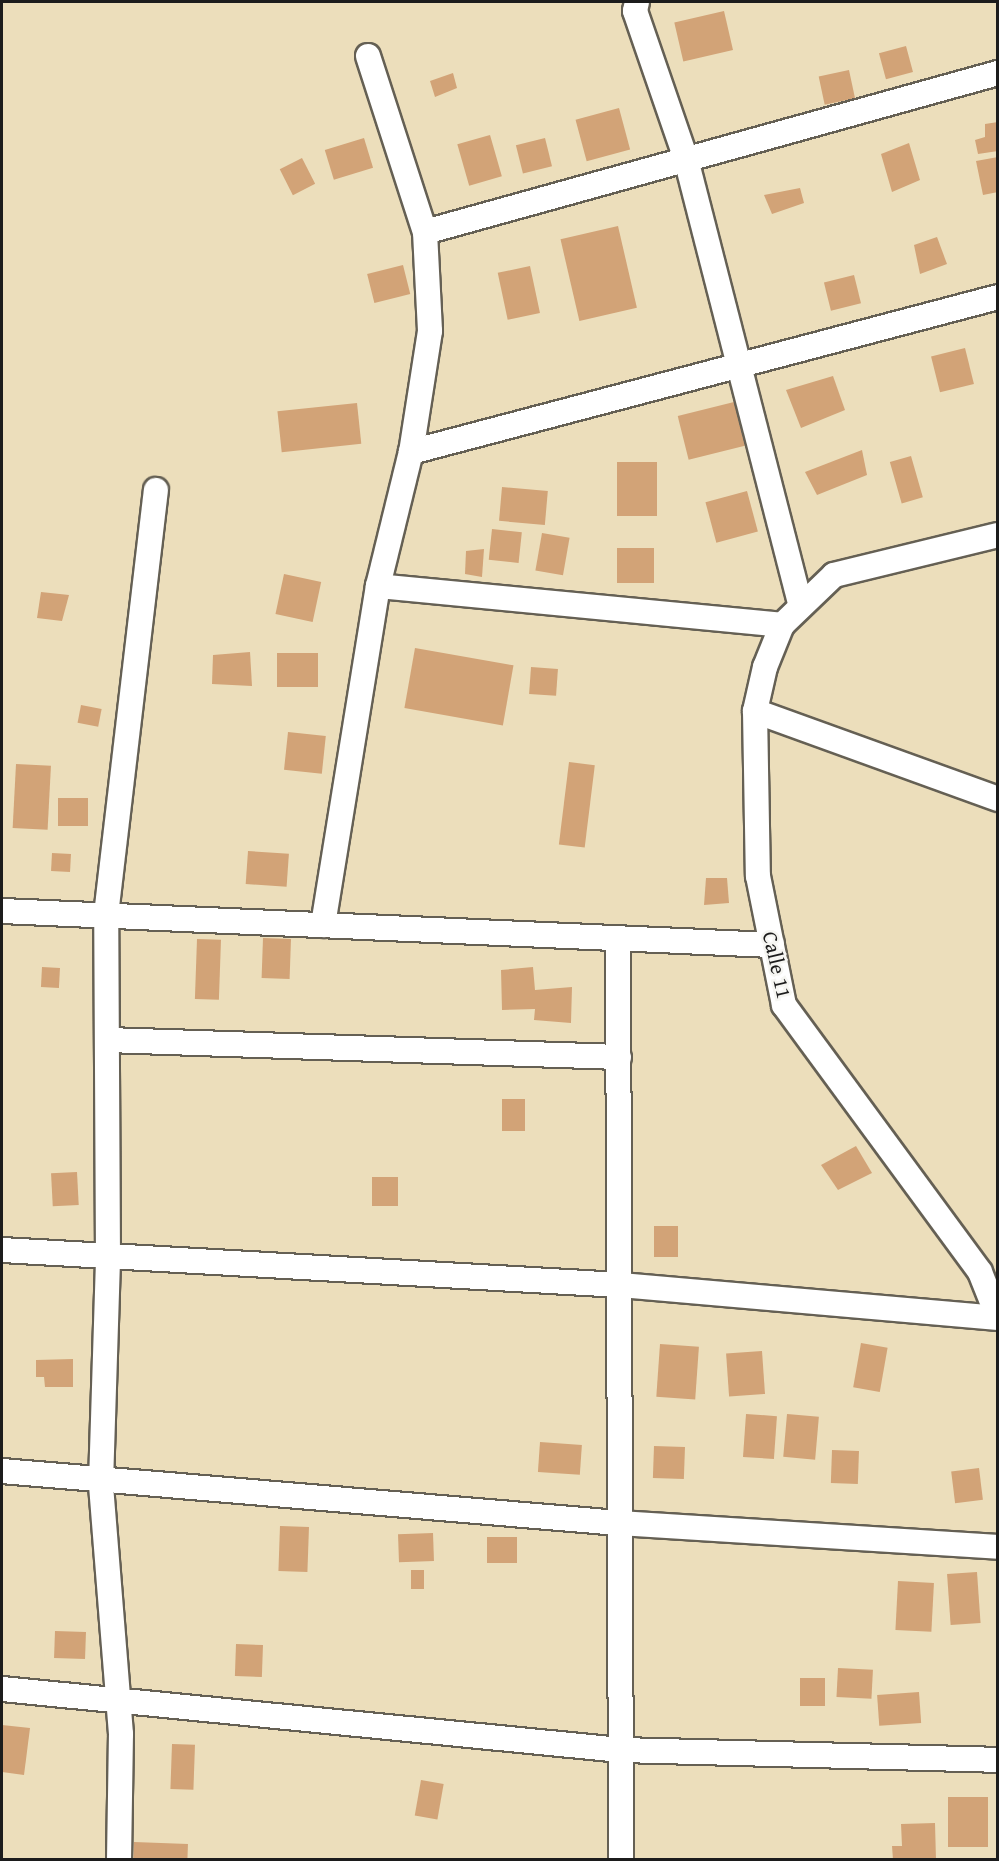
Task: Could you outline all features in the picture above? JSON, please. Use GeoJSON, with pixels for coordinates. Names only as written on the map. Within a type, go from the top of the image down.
{"type":"FeatureCollection","features":[{"type":"Feature","properties":{"kind":"street"},"geometry":{"type":"LineString","coordinates":[[637,2],[635,11],[686,159],[742,367],[800,602]]}},
{"type":"Feature","properties":{"kind":"street"},"geometry":{"type":"LineString","coordinates":[[323,925],[378,586],[411,452],[430,331],[425,232],[368,56]]}},
{"type":"Feature","properties":{"kind":"street"},"geometry":{"type":"LineString","coordinates":[[425,232],[998,73]]}},
{"type":"Feature","properties":{"kind":"street"},"geometry":{"type":"LineString","coordinates":[[411,452],[742,367],[998,297]]}},
{"type":"Feature","properties":{"kind":"street"},"geometry":{"type":"LineString","coordinates":[[119,1860],[118,1702],[102,1483],[108,1258],[106,915],[156,490]]}},
{"type":"Feature","properties":{"kind":"street","name":"Calle 11"},"geometry":{"type":"LineString","coordinates":[[998,535],[834,575],[800,602],[782,625],[765,667],[755,711],[758,876],[784,1005],[980,1272],[998,1317]]}},
{"type":"Feature","properties":{"kind":"street"},"geometry":{"type":"LineString","coordinates":[[378,586],[782,625]]}},
{"type":"Feature","properties":{"kind":"street"},"geometry":{"type":"LineString","coordinates":[[755,711],[998,799]]}},
{"type":"Feature","properties":{"kind":"street"},"geometry":{"type":"LineString","coordinates":[[2,911],[772,945]]}},
{"type":"Feature","properties":{"kind":"street"},"geometry":{"type":"LineString","coordinates":[[618,939],[621,1284],[619,1523],[624,1616],[621,1860]]}},
{"type":"Feature","properties":{"kind":"street"},"geometry":{"type":"LineString","coordinates":[[107,1040],[619,1057]]}},
{"type":"Feature","properties":{"kind":"street"},"geometry":{"type":"LineString","coordinates":[[2,1250],[108,1258],[621,1284],[998,1317]]}},
{"type":"Feature","properties":{"kind":"street"},"geometry":{"type":"LineString","coordinates":[[2,1471],[102,1483],[619,1523],[998,1547]]}},
{"type":"Feature","properties":{"kind":"street"},"geometry":{"type":"LineString","coordinates":[[2,1689],[621,1750],[998,1760]]}},
{"type":"Feature","properties":{"kind":"building"},"geometry":{"type":"Polygon","coordinates":[[[724,11],[733,50],[683,61],[674,22],[724,11]]]}},
{"type":"Feature","properties":{"kind":"building"},"geometry":{"type":"Polygon","coordinates":[[[906,46],[913,72],[886,79],[879,53],[906,46]]]}},
{"type":"Feature","properties":{"kind":"building"},"geometry":{"type":"Polygon","coordinates":[[[849,70],[855,98],[825,105],[819,76],[849,70]]]}},
{"type":"Feature","properties":{"kind":"building"},"geometry":{"type":"Polygon","coordinates":[[[453,73],[457,88],[435,97],[430,81],[453,73]]]}},
{"type":"Feature","properties":{"kind":"building"},"geometry":{"type":"Polygon","coordinates":[[[619,108],[630,150],[587,161],[576,120],[619,108]]]}},
{"type":"Feature","properties":{"kind":"building"},"geometry":{"type":"Polygon","coordinates":[[[998,122],[998,151],[978,154],[975,140],[985,137],[985,124],[998,122]]]}},
{"type":"Feature","properties":{"kind":"building"},"geometry":{"type":"Polygon","coordinates":[[[490,135],[502,176],[469,186],[457,144],[490,135]]]}},
{"type":"Feature","properties":{"kind":"building"},"geometry":{"type":"Polygon","coordinates":[[[364,138],[373,168],[334,180],[325,150],[364,138]]]}},
{"type":"Feature","properties":{"kind":"building"},"geometry":{"type":"Polygon","coordinates":[[[545,138],[552,166],[523,173],[516,145],[545,138]]]}},
{"type":"Feature","properties":{"kind":"building"},"geometry":{"type":"Polygon","coordinates":[[[909,143],[920,180],[892,192],[881,154],[909,143]]]}},
{"type":"Feature","properties":{"kind":"building"},"geometry":{"type":"Polygon","coordinates":[[[998,157],[998,192],[983,195],[976,161],[998,157]]]}},
{"type":"Feature","properties":{"kind":"building"},"geometry":{"type":"Polygon","coordinates":[[[302,158],[315,184],[293,195],[280,169],[302,158]]]}},
{"type":"Feature","properties":{"kind":"building"},"geometry":{"type":"Polygon","coordinates":[[[800,188],[804,203],[772,214],[764,195],[800,188]]]}},
{"type":"Feature","properties":{"kind":"building"},"geometry":{"type":"Polygon","coordinates":[[[618,226],[637,308],[579,321],[561,239],[618,226]]]}},
{"type":"Feature","properties":{"kind":"building"},"geometry":{"type":"Polygon","coordinates":[[[937,237],[947,264],[920,274],[914,245],[937,237]]]}},
{"type":"Feature","properties":{"kind":"building"},"geometry":{"type":"Polygon","coordinates":[[[403,265],[410,294],[374,303],[367,274],[403,265]]]}},
{"type":"Feature","properties":{"kind":"building"},"geometry":{"type":"Polygon","coordinates":[[[530,266],[540,313],[508,320],[498,273],[530,266]]]}},
{"type":"Feature","properties":{"kind":"building"},"geometry":{"type":"Polygon","coordinates":[[[854,275],[861,303],[831,311],[824,282],[854,275]]]}},
{"type":"Feature","properties":{"kind":"building"},"geometry":{"type":"Polygon","coordinates":[[[965,348],[974,384],[940,392],[931,356],[965,348]]]}},
{"type":"Feature","properties":{"kind":"building"},"geometry":{"type":"Polygon","coordinates":[[[833,376],[845,410],[801,428],[786,390],[833,376]]]}},
{"type":"Feature","properties":{"kind":"building"},"geometry":{"type":"Polygon","coordinates":[[[734,402],[745,446],[689,460],[678,416],[734,402]]]}},
{"type":"Feature","properties":{"kind":"building"},"geometry":{"type":"Polygon","coordinates":[[[357,403],[361,444],[282,452],[277,411],[357,403]]]}},
{"type":"Feature","properties":{"kind":"building"},"geometry":{"type":"Polygon","coordinates":[[[862,450],[867,475],[817,495],[805,472],[862,450]]]}},
{"type":"Feature","properties":{"kind":"building"},"geometry":{"type":"Polygon","coordinates":[[[911,456],[923,497],[902,503],[890,462],[911,456]]]}},
{"type":"Feature","properties":{"kind":"building"},"geometry":{"type":"Polygon","coordinates":[[[617,462],[657,462],[657,516],[617,516],[617,462]]]}},
{"type":"Feature","properties":{"kind":"building"},"geometry":{"type":"Polygon","coordinates":[[[502,487],[548,491],[545,525],[499,521],[502,487]]]}},
{"type":"Feature","properties":{"kind":"building"},"geometry":{"type":"Polygon","coordinates":[[[747,491],[758,532],[716,543],[705,502],[747,491]]]}},
{"type":"Feature","properties":{"kind":"building"},"geometry":{"type":"Polygon","coordinates":[[[492,529],[522,532],[519,563],[489,560],[492,529]]]}},
{"type":"Feature","properties":{"kind":"building"},"geometry":{"type":"Polygon","coordinates":[[[542,533],[570,538],[563,575],[535,570],[542,533]]]}},
{"type":"Feature","properties":{"kind":"building"},"geometry":{"type":"Polygon","coordinates":[[[617,548],[654,548],[654,583],[617,583],[617,548]]]}},
{"type":"Feature","properties":{"kind":"building"},"geometry":{"type":"Polygon","coordinates":[[[484,549],[482,577],[465,574],[466,551],[484,549]]]}},
{"type":"Feature","properties":{"kind":"building"},"geometry":{"type":"Polygon","coordinates":[[[284,574],[321,582],[313,622],[275,614],[284,574]]]}},
{"type":"Feature","properties":{"kind":"building"},"geometry":{"type":"Polygon","coordinates":[[[41,592],[69,595],[62,621],[37,618],[41,592]]]}},
{"type":"Feature","properties":{"kind":"building"},"geometry":{"type":"Polygon","coordinates":[[[415,648],[513,665],[503,725],[404,708],[415,648]]]}},
{"type":"Feature","properties":{"kind":"building"},"geometry":{"type":"Polygon","coordinates":[[[250,652],[252,686],[212,684],[213,655],[250,652]]]}},
{"type":"Feature","properties":{"kind":"building"},"geometry":{"type":"Polygon","coordinates":[[[277,653],[318,653],[318,687],[277,687],[277,653]]]}},
{"type":"Feature","properties":{"kind":"building"},"geometry":{"type":"Polygon","coordinates":[[[531,667],[558,669],[556,696],[529,694],[531,667]]]}},
{"type":"Feature","properties":{"kind":"building"},"geometry":{"type":"Polygon","coordinates":[[[81,705],[102,709],[98,727],[78,723],[81,705]]]}},
{"type":"Feature","properties":{"kind":"building"},"geometry":{"type":"Polygon","coordinates":[[[288,732],[326,736],[322,774],[284,770],[288,732]]]}},
{"type":"Feature","properties":{"kind":"building"},"geometry":{"type":"Polygon","coordinates":[[[569,762],[595,765],[585,848],[559,844],[569,762]]]}},
{"type":"Feature","properties":{"kind":"building"},"geometry":{"type":"Polygon","coordinates":[[[16,764],[51,766],[48,830],[13,828],[16,764]]]}},
{"type":"Feature","properties":{"kind":"building"},"geometry":{"type":"Polygon","coordinates":[[[58,798],[88,798],[88,826],[58,826],[58,798]]]}},
{"type":"Feature","properties":{"kind":"building"},"geometry":{"type":"Polygon","coordinates":[[[248,851],[289,854],[287,887],[246,884],[248,851]]]}},
{"type":"Feature","properties":{"kind":"building"},"geometry":{"type":"Polygon","coordinates":[[[52,853],[71,854],[70,872],[51,871],[52,853]]]}},
{"type":"Feature","properties":{"kind":"building"},"geometry":{"type":"Polygon","coordinates":[[[706,878],[727,878],[729,903],[704,905],[706,878]]]}},
{"type":"Feature","properties":{"kind":"building"},"geometry":{"type":"Polygon","coordinates":[[[263,938],[291,939],[290,979],[262,978],[263,938]]]}},
{"type":"Feature","properties":{"kind":"building"},"geometry":{"type":"Polygon","coordinates":[[[197,939],[221,940],[219,1000],[195,999],[197,939]]]}},
{"type":"Feature","properties":{"kind":"building"},"geometry":{"type":"Polygon","coordinates":[[[42,967],[60,968],[59,988],[41,987],[42,967]]]}},
{"type":"Feature","properties":{"kind":"building"},"geometry":{"type":"Polygon","coordinates":[[[533,967],[535,990],[572,987],[571,1023],[534,1020],[535,1009],[502,1010],[501,970],[533,967]]]}},
{"type":"Feature","properties":{"kind":"building"},"geometry":{"type":"Polygon","coordinates":[[[502,1099],[525,1099],[525,1131],[502,1131],[502,1099]]]}},
{"type":"Feature","properties":{"kind":"building"},"geometry":{"type":"Polygon","coordinates":[[[856,1146],[872,1173],[838,1190],[821,1165],[856,1146]]]}},
{"type":"Feature","properties":{"kind":"building"},"geometry":{"type":"Polygon","coordinates":[[[77,1172],[79,1205],[53,1206],[51,1173],[77,1172]]]}},
{"type":"Feature","properties":{"kind":"building"},"geometry":{"type":"Polygon","coordinates":[[[372,1177],[398,1177],[398,1206],[372,1206],[372,1177]]]}},
{"type":"Feature","properties":{"kind":"building"},"geometry":{"type":"Polygon","coordinates":[[[654,1226],[678,1226],[678,1257],[654,1257],[654,1226]]]}},
{"type":"Feature","properties":{"kind":"building"},"geometry":{"type":"Polygon","coordinates":[[[861,1343],[888,1348],[880,1392],[853,1387],[861,1343]]]}},
{"type":"Feature","properties":{"kind":"building"},"geometry":{"type":"Polygon","coordinates":[[[660,1344],[699,1347],[695,1400],[656,1397],[660,1344]]]}},
{"type":"Feature","properties":{"kind":"building"},"geometry":{"type":"Polygon","coordinates":[[[762,1351],[765,1394],[729,1396],[726,1354],[762,1351]]]}},
{"type":"Feature","properties":{"kind":"building"},"geometry":{"type":"Polygon","coordinates":[[[73,1359],[73,1387],[45,1387],[44,1377],[36,1377],[36,1360],[73,1359]]]}},
{"type":"Feature","properties":{"kind":"building"},"geometry":{"type":"Polygon","coordinates":[[[746,1414],[777,1416],[774,1459],[743,1457],[746,1414]]]}},
{"type":"Feature","properties":{"kind":"building"},"geometry":{"type":"Polygon","coordinates":[[[787,1414],[819,1417],[815,1460],[783,1457],[787,1414]]]}},
{"type":"Feature","properties":{"kind":"building"},"geometry":{"type":"Polygon","coordinates":[[[540,1442],[582,1445],[580,1475],[538,1472],[540,1442]]]}},
{"type":"Feature","properties":{"kind":"building"},"geometry":{"type":"Polygon","coordinates":[[[654,1446],[685,1447],[684,1479],[653,1478],[654,1446]]]}},
{"type":"Feature","properties":{"kind":"building"},"geometry":{"type":"Polygon","coordinates":[[[832,1450],[859,1451],[858,1484],[831,1483],[832,1450]]]}},
{"type":"Feature","properties":{"kind":"building"},"geometry":{"type":"Polygon","coordinates":[[[979,1468],[983,1500],[955,1503],[951,1471],[979,1468]]]}},
{"type":"Feature","properties":{"kind":"building"},"geometry":{"type":"Polygon","coordinates":[[[280,1526],[309,1527],[307,1572],[278,1571],[280,1526]]]}},
{"type":"Feature","properties":{"kind":"building"},"geometry":{"type":"Polygon","coordinates":[[[433,1533],[434,1561],[399,1562],[398,1534],[433,1533]]]}},
{"type":"Feature","properties":{"kind":"building"},"geometry":{"type":"Polygon","coordinates":[[[487,1537],[517,1537],[517,1563],[487,1563],[487,1537]]]}},
{"type":"Feature","properties":{"kind":"building"},"geometry":{"type":"Polygon","coordinates":[[[411,1570],[424,1570],[424,1589],[411,1589],[411,1570]]]}},
{"type":"Feature","properties":{"kind":"building"},"geometry":{"type":"Polygon","coordinates":[[[977,1572],[981,1623],[951,1625],[947,1574],[977,1572]]]}},
{"type":"Feature","properties":{"kind":"building"},"geometry":{"type":"Polygon","coordinates":[[[898,1581],[934,1583],[931,1632],[895,1630],[898,1581]]]}},
{"type":"Feature","properties":{"kind":"building"},"geometry":{"type":"Polygon","coordinates":[[[55,1631],[86,1632],[85,1659],[54,1658],[55,1631]]]}},
{"type":"Feature","properties":{"kind":"building"},"geometry":{"type":"Polygon","coordinates":[[[236,1644],[263,1645],[262,1677],[235,1676],[236,1644]]]}},
{"type":"Feature","properties":{"kind":"building"},"geometry":{"type":"Polygon","coordinates":[[[838,1668],[873,1670],[871,1699],[836,1697],[838,1668]]]}},
{"type":"Feature","properties":{"kind":"building"},"geometry":{"type":"Polygon","coordinates":[[[800,1678],[825,1678],[825,1706],[800,1706],[800,1678]]]}},
{"type":"Feature","properties":{"kind":"building"},"geometry":{"type":"Polygon","coordinates":[[[919,1692],[921,1723],[879,1726],[877,1695],[919,1692]]]}},
{"type":"Feature","properties":{"kind":"building"},"geometry":{"type":"Polygon","coordinates":[[[2,1725],[30,1728],[24,1775],[2,1772],[2,1725]]]}},
{"type":"Feature","properties":{"kind":"building"},"geometry":{"type":"Polygon","coordinates":[[[172,1744],[195,1745],[193,1790],[170,1789],[172,1744]]]}},
{"type":"Feature","properties":{"kind":"building"},"geometry":{"type":"Polygon","coordinates":[[[421,1780],[444,1784],[437,1819],[415,1815],[421,1780]]]}},
{"type":"Feature","properties":{"kind":"building"},"geometry":{"type":"Polygon","coordinates":[[[948,1797],[988,1797],[988,1847],[948,1847],[948,1797]]]}},
{"type":"Feature","properties":{"kind":"building"},"geometry":{"type":"Polygon","coordinates":[[[935,1823],[936,1860],[893,1860],[892,1846],[902,1846],[901,1824],[935,1823]]]}},
{"type":"Feature","properties":{"kind":"building"},"geometry":{"type":"Polygon","coordinates":[[[134,1842],[188,1844],[187,1860],[133,1860],[134,1842]]]}}]}
